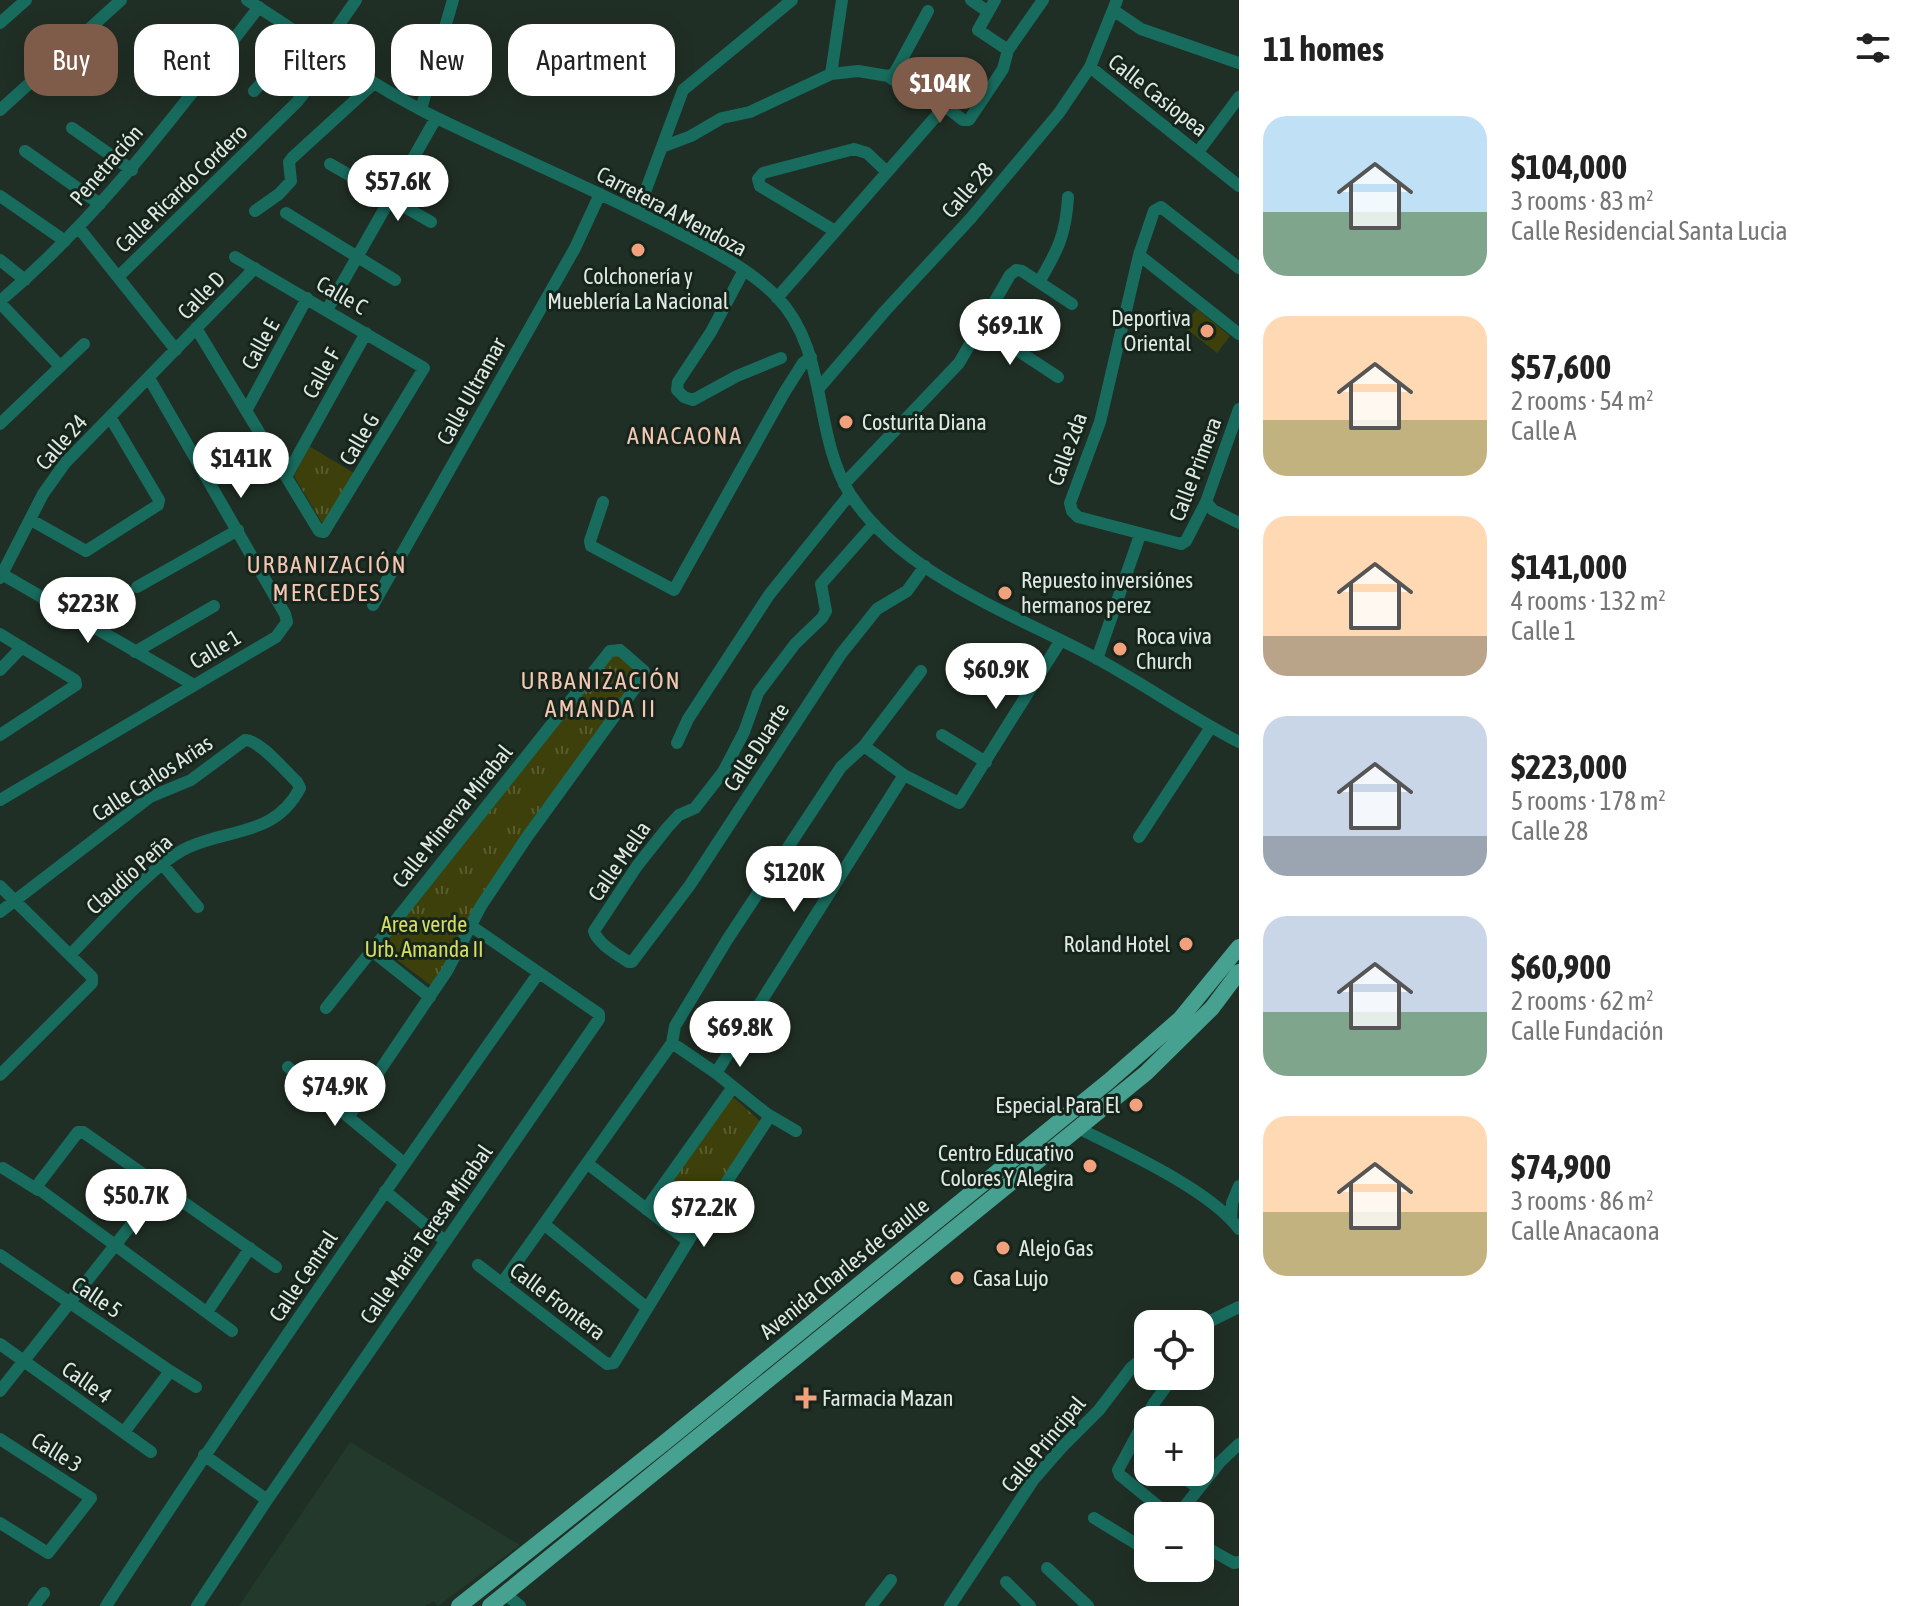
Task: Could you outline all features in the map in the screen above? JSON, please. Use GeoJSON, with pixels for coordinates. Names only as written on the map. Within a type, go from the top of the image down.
{"type":"FeatureCollection","features":[{"type":"Feature","properties":{"kind":"main road","name":"Avenida Charles de Gaulle"},"geometry":{"type":"LineString","coordinates":[[490,1606],[1080,1129],[1097,1101],[1180,1019],[1239,947]]}},
{"type":"Feature","properties":{"kind":"main road","name":"Avenida Charles de Gaulle"},"geometry":{"type":"LineString","coordinates":[[459,1606],[964,1199],[1097,1101],[1167,1054],[1212,1008],[1239,972]]}},
{"type":"Feature","properties":{"kind":"main road"},"geometry":{"type":"LineString","coordinates":[[964,1199],[977,1212]]}},
{"type":"Feature","properties":{"kind":"street"},"geometry":{"type":"LineString","coordinates":[[0,23],[26,0]]}},
{"type":"Feature","properties":{"kind":"street"},"geometry":{"type":"LineString","coordinates":[[1,107],[121,0]]}},
{"type":"Feature","properties":{"kind":"street","name":"Carretera A Mendoza"},"geometry":{"type":"LineString","coordinates":[[247,0],[284,24]]}},
{"type":"Feature","properties":{"kind":"street","name":"Calle Ricardo Cordero"},"geometry":{"type":"LineString","coordinates":[[343,24],[356,0]]}},
{"type":"Feature","properties":{"kind":"street"},"geometry":{"type":"LineString","coordinates":[[421,109],[453,0]]}},
{"type":"Feature","properties":{"kind":"street"},"geometry":{"type":"LineString","coordinates":[[638,211],[683,90],[792,0]]}},
{"type":"Feature","properties":{"kind":"street"},"geometry":{"type":"LineString","coordinates":[[831,74],[842,0]]}},
{"type":"Feature","properties":{"kind":"street"},"geometry":{"type":"LineString","coordinates":[[971,0],[991,6],[978,30],[1008,50]]}},
{"type":"Feature","properties":{"kind":"street"},"geometry":{"type":"LineString","coordinates":[[662,147],[691,136],[722,118],[750,112],[831,74],[858,71],[888,76],[945,106],[963,120],[969,120],[1003,69],[1008,50],[1043,0]]}},
{"type":"Feature","properties":{"kind":"street"},"geometry":{"type":"LineString","coordinates":[[1115,5],[1141,29],[1239,63]]}},
{"type":"Feature","properties":{"kind":"street","name":"Calle 28"},"geometry":{"type":"LineString","coordinates":[[819,388],[971,218],[1059,113],[1090,67],[1115,5]]}},
{"type":"Feature","properties":{"kind":"street","name":"Penetración"},"geometry":{"type":"LineString","coordinates":[[0,302],[65,241],[132,170],[259,7]]}},
{"type":"Feature","properties":{"kind":"street"},"geometry":{"type":"LineString","coordinates":[[888,76],[894,74],[928,11]]}},
{"type":"Feature","properties":{"kind":"street","name":"Calle Casiopea"},"geometry":{"type":"LineString","coordinates":[[1090,67],[1239,186]]}},
{"type":"Feature","properties":{"kind":"street","name":"Carretera A Mendoza"},"geometry":{"type":"LineString","coordinates":[[375,84],[436,118],[638,211],[744,270],[777,298],[799,330],[811,357],[836,468],[847,489],[895,545],[1005,612],[1097,659],[1239,742]]}},
{"type":"Feature","properties":{"kind":"street","name":"Calle Ricardo Cordero"},"geometry":{"type":"LineString","coordinates":[[119,276],[301,96]]}},
{"type":"Feature","properties":{"kind":"street"},"geometry":{"type":"LineString","coordinates":[[255,211],[291,181],[289,162],[292,158],[360,96]]}},
{"type":"Feature","properties":{"kind":"street"},"geometry":{"type":"LineString","coordinates":[[1198,152],[1234,115],[1239,97]]}},
{"type":"Feature","properties":{"kind":"street"},"geometry":{"type":"LineString","coordinates":[[777,298],[945,106]]}},
{"type":"Feature","properties":{"kind":"street"},"geometry":{"type":"LineString","coordinates":[[327,310],[436,118]]}},
{"type":"Feature","properties":{"kind":"street"},"geometry":{"type":"LineString","coordinates":[[72,128],[132,170]]}},
{"type":"Feature","properties":{"kind":"street"},"geometry":{"type":"LineString","coordinates":[[835,231],[760,186],[758,179],[763,173],[854,149],[867,153],[887,172]]}},
{"type":"Feature","properties":{"kind":"street"},"geometry":{"type":"LineString","coordinates":[[25,151],[100,204]]}},
{"type":"Feature","properties":{"kind":"street"},"geometry":{"type":"LineString","coordinates":[[330,164],[431,222]]}},
{"type":"Feature","properties":{"kind":"street","name":"Calle Ultramar"},"geometry":{"type":"LineString","coordinates":[[373,605],[575,248],[600,194]]}},
{"type":"Feature","properties":{"kind":"street"},"geometry":{"type":"LineString","coordinates":[[0,196],[65,241]]}},
{"type":"Feature","properties":{"kind":"street"},"geometry":{"type":"LineString","coordinates":[[1039,282],[1059,249],[1066,226],[1068,197]]}},
{"type":"Feature","properties":{"kind":"street","name":"Calle 2da"},"geometry":{"type":"LineString","coordinates":[[1140,535],[1078,517],[1070,503],[1100,422],[1139,255],[1157,208],[1168,213],[1239,268]]}},
{"type":"Feature","properties":{"kind":"street"},"geometry":{"type":"LineString","coordinates":[[286,213],[395,280]]}},
{"type":"Feature","properties":{"kind":"street"},"geometry":{"type":"LineString","coordinates":[[78,227],[176,350]]}},
{"type":"Feature","properties":{"kind":"street"},"geometry":{"type":"LineString","coordinates":[[1139,255],[1239,334]]}},
{"type":"Feature","properties":{"kind":"street","name":"Calle C"},"geometry":{"type":"LineString","coordinates":[[235,257],[421,366],[424,371]]}},
{"type":"Feature","properties":{"kind":"street"},"geometry":{"type":"LineString","coordinates":[[0,260],[25,280]]}},
{"type":"Feature","properties":{"kind":"street","name":"Calle D"},"geometry":{"type":"LineString","coordinates":[[176,350],[255,268]]}},
{"type":"Feature","properties":{"kind":"street"},"geometry":{"type":"LineString","coordinates":[[744,270],[711,332],[678,382],[677,390],[693,400],[737,376],[781,358]]}},
{"type":"Feature","properties":{"kind":"street"},"geometry":{"type":"LineString","coordinates":[[677,743],[688,719],[769,595],[847,489],[959,363],[1010,275],[1016,270],[1022,271],[1072,304]]}},
{"type":"Feature","properties":{"kind":"street","name":"Calle E"},"geometry":{"type":"LineString","coordinates":[[247,409],[307,298]]}},
{"type":"Feature","properties":{"kind":"street"},"geometry":{"type":"LineString","coordinates":[[0,302],[60,366]]}},
{"type":"Feature","properties":{"kind":"street"},"geometry":{"type":"LineString","coordinates":[[982,327],[1058,377]]}},
{"type":"Feature","properties":{"kind":"street"},"geometry":{"type":"LineString","coordinates":[[196,328],[287,475]]}},
{"type":"Feature","properties":{"kind":"street","name":"Calle F"},"geometry":{"type":"LineString","coordinates":[[287,475],[366,333]]}},
{"type":"Feature","properties":{"kind":"street"},"geometry":{"type":"LineString","coordinates":[[0,424],[84,344]]}},
{"type":"Feature","properties":{"kind":"street","name":"Calle 24"},"geometry":{"type":"LineString","coordinates":[[1,575],[52,479],[176,350]]}},
{"type":"Feature","properties":{"kind":"street"},"geometry":{"type":"LineString","coordinates":[[603,502],[591,546],[674,590],[784,393],[803,363],[811,357]]}},
{"type":"Feature","properties":{"kind":"street","name":"Calle G"},"geometry":{"type":"LineString","coordinates":[[287,475],[319,531],[324,532],[424,371]]}},
{"type":"Feature","properties":{"kind":"street","name":"Calle 1"},"geometry":{"type":"LineString","coordinates":[[0,800],[276,637],[287,622],[238,530],[149,378]]}},
{"type":"Feature","properties":{"kind":"street"},"geometry":{"type":"LineString","coordinates":[[0,401],[10,413]]}},
{"type":"Feature","properties":{"kind":"street","name":"Calle Primera"},"geometry":{"type":"LineString","coordinates":[[1140,535],[1181,544],[1192,535],[1239,409]]}},
{"type":"Feature","properties":{"kind":"street"},"geometry":{"type":"LineString","coordinates":[[31,520],[86,551],[155,509],[159,500],[110,417]]}},
{"type":"Feature","properties":{"kind":"street"},"geometry":{"type":"LineString","coordinates":[[1206,502],[1213,510],[1239,523]]}},
{"type":"Feature","properties":{"kind":"street","name":"Calle Mella"},"geometry":{"type":"LineString","coordinates":[[594,931],[637,866],[679,815],[695,808],[723,772],[744,732],[758,693],[795,644],[826,611],[821,584],[874,524]]}},
{"type":"Feature","properties":{"kind":"street"},"geometry":{"type":"LineString","coordinates":[[137,587],[238,530]]}},
{"type":"Feature","properties":{"kind":"street"},"geometry":{"type":"LineString","coordinates":[[1097,659],[1140,535]]}},
{"type":"Feature","properties":{"kind":"street","name":"Calle Duarte"},"geometry":{"type":"LineString","coordinates":[[594,931],[596,937],[632,962],[690,885],[841,654],[877,609],[907,591],[925,566]]}},
{"type":"Feature","properties":{"kind":"street"},"geometry":{"type":"LineString","coordinates":[[1,575],[194,685]]}},
{"type":"Feature","properties":{"kind":"street"},"geometry":{"type":"LineString","coordinates":[[135,652],[214,606]]}},
{"type":"Feature","properties":{"kind":"street"},"geometry":{"type":"LineString","coordinates":[[0,634],[75,680],[73,689],[0,735]]}},
{"type":"Feature","properties":{"kind":"street"},"geometry":{"type":"LineString","coordinates":[[864,746],[904,775],[959,803],[1061,640]]}},
{"type":"Feature","properties":{"kind":"street"},"geometry":{"type":"LineString","coordinates":[[0,670],[22,647]]}},
{"type":"Feature","properties":{"kind":"street","name":"Calle Minerva Mirabal"},"geometry":{"type":"LineString","coordinates":[[326,1008],[610,651],[620,650],[644,671],[643,677],[527,837],[471,926]]}},
{"type":"Feature","properties":{"kind":"street"},"geometry":{"type":"LineString","coordinates":[[502,1283],[672,1043],[675,1026],[727,940],[841,767],[864,746],[921,671]]}},
{"type":"Feature","properties":{"kind":"street"},"geometry":{"type":"LineString","coordinates":[[1139,837],[1211,727]]}},
{"type":"Feature","properties":{"kind":"street"},"geometry":{"type":"LineString","coordinates":[[942,735],[986,762]]}},
{"type":"Feature","properties":{"kind":"street","name":"Claudio Peña"},"geometry":{"type":"LineString","coordinates":[[70,955],[163,865],[189,847],[253,829],[278,816],[300,788],[251,739]]}},
{"type":"Feature","properties":{"kind":"street","name":"Calle Carlos Arias"},"geometry":{"type":"LineString","coordinates":[[0,912],[150,797],[191,780],[245,740],[251,739]]}},
{"type":"Feature","properties":{"kind":"street"},"geometry":{"type":"LineString","coordinates":[[716,1073],[904,775]]}},
{"type":"Feature","properties":{"kind":"street"},"geometry":{"type":"LineString","coordinates":[[163,865],[198,907]]}},
{"type":"Feature","properties":{"kind":"street"},"geometry":{"type":"LineString","coordinates":[[0,886],[92,977],[92,983],[0,1075]]}},
{"type":"Feature","properties":{"kind":"street"},"geometry":{"type":"LineString","coordinates":[[349,1116],[447,971],[471,926]]}},
{"type":"Feature","properties":{"kind":"street","name":"Calle Maria Teresa Mirabal"},"geometry":{"type":"LineString","coordinates":[[197,1606],[599,1019],[599,1014],[471,926]]}},
{"type":"Feature","properties":{"kind":"street"},"geometry":{"type":"LineString","coordinates":[[371,950],[430,997]]}},
{"type":"Feature","properties":{"kind":"street","name":"Calle Central"},"geometry":{"type":"LineString","coordinates":[[106,1606],[204,1455],[538,974]]}},
{"type":"Feature","properties":{"kind":"street"},"geometry":{"type":"LineString","coordinates":[[672,1043],[716,1073],[768,1116],[796,1131]]}},
{"type":"Feature","properties":{"kind":"street"},"geometry":{"type":"LineString","coordinates":[[288,1067],[404,1163]]}},
{"type":"Feature","properties":{"kind":"street"},"geometry":{"type":"LineString","coordinates":[[646,1209],[733,1087]]}},
{"type":"Feature","properties":{"kind":"street"},"geometry":{"type":"LineString","coordinates":[[545,1225],[647,1308],[768,1116]]}},
{"type":"Feature","properties":{"kind":"street"},"geometry":{"type":"LineString","coordinates":[[1080,1129],[1183,1184],[1235,1224]]}},
{"type":"Feature","properties":{"kind":"street"},"geometry":{"type":"LineString","coordinates":[[37,1189],[78,1132],[83,1132],[276,1267]]}},
{"type":"Feature","properties":{"kind":"street"},"geometry":{"type":"LineString","coordinates":[[588,1164],[688,1241]]}},
{"type":"Feature","properties":{"kind":"street"},"geometry":{"type":"LineString","coordinates":[[3,1168],[116,1245],[232,1331]]}},
{"type":"Feature","properties":{"kind":"street"},"geometry":{"type":"LineString","coordinates":[[1235,1224],[1232,1203],[1239,1186]]}},
{"type":"Feature","properties":{"kind":"street"},"geometry":{"type":"LineString","coordinates":[[0,1391],[161,1187]]}},
{"type":"Feature","properties":{"kind":"street"},"geometry":{"type":"LineString","coordinates":[[385,1191],[445,1241]]}},
{"type":"Feature","properties":{"kind":"street"},"geometry":{"type":"LineString","coordinates":[[207,1312],[250,1248]]}},
{"type":"Feature","properties":{"kind":"street","name":"Calle 5"},"geometry":{"type":"LineString","coordinates":[[0,1255],[167,1372],[196,1387]]}},
{"type":"Feature","properties":{"kind":"street","name":"Calle Frontera"},"geometry":{"type":"LineString","coordinates":[[478,1265],[607,1364],[614,1363],[647,1308]]}},
{"type":"Feature","properties":{"kind":"street"},"geometry":{"type":"LineString","coordinates":[[1214,1319],[1239,1307]]}},
{"type":"Feature","properties":{"kind":"street","name":"Calle 4"},"geometry":{"type":"LineString","coordinates":[[0,1344],[151,1452]]}},
{"type":"Feature","properties":{"kind":"street","name":"Calle Principal"},"geometry":{"type":"LineString","coordinates":[[950,1606],[1034,1479],[1099,1410],[1134,1366]]}},
{"type":"Feature","properties":{"kind":"street"},"geometry":{"type":"LineString","coordinates":[[124,1432],[167,1372]]}},
{"type":"Feature","properties":{"kind":"street","name":"Calle 3"},"geometry":{"type":"LineString","coordinates":[[0,1439],[91,1496],[50,1552],[46,1553],[0,1523]]}},
{"type":"Feature","properties":{"kind":"street"},"geometry":{"type":"LineString","coordinates":[[1134,1442],[1118,1470],[1134,1484]]}},
{"type":"Feature","properties":{"kind":"street"},"geometry":{"type":"LineString","coordinates":[[1188,1502],[1239,1444]]}},
{"type":"Feature","properties":{"kind":"street"},"geometry":{"type":"LineString","coordinates":[[204,1455],[267,1500]]}},
{"type":"Feature","properties":{"kind":"street"},"geometry":{"type":"LineString","coordinates":[[1136,1486],[1154,1502]]}},
{"type":"Feature","properties":{"kind":"street"},"geometry":{"type":"LineString","coordinates":[[1094,1518],[1134,1542]]}},
{"type":"Feature","properties":{"kind":"street"},"geometry":{"type":"LineString","coordinates":[[1214,1552],[1234,1563],[1239,1562]]}},
{"type":"Feature","properties":{"kind":"street"},"geometry":{"type":"LineString","coordinates":[[1047,1568],[1088,1606]]}},
{"type":"Feature","properties":{"kind":"street"},"geometry":{"type":"LineString","coordinates":[[871,1606],[891,1580]]}},
{"type":"Feature","properties":{"kind":"street"},"geometry":{"type":"LineString","coordinates":[[1006,1582],[1021,1603]]}},
{"type":"Feature","properties":{"kind":"street"},"geometry":{"type":"LineString","coordinates":[[34,1606],[44,1593]]}},
{"type":"Feature","properties":{"kind":"street"},"geometry":{"type":"LineString","coordinates":[[505,1594],[520,1606]]}},
{"type":"Feature","properties":{"kind":"shaded area"},"geometry":{"type":"Polygon","coordinates":[[[350,1442],[520,1545],[438,1606],[433,1601],[425,1606],[239,1606],[350,1442]]]}},
{"type":"Feature","properties":{"kind":"green space","name":"Deportiva Oriental"},"geometry":{"type":"Polygon","coordinates":[[[1197,309],[1230,336],[1217,353],[1183,326],[1197,309]]]}},
{"type":"Feature","properties":{"kind":"green space"},"geometry":{"type":"Polygon","coordinates":[[[309,446],[357,475],[325,528],[294,476],[309,446]]]}},
{"type":"Feature","properties":{"kind":"green space","name":"Area verde Urb. Amanda II"},"geometry":{"type":"Polygon","coordinates":[[[615,651],[642,674],[433,987],[376,944],[615,651]]]}},
{"type":"Feature","properties":{"kind":"green space"},"geometry":{"type":"Polygon","coordinates":[[[732,1096],[761,1122],[688,1236],[651,1208],[732,1096]]]}},
{"type":"Feature","properties":{"kind":"place","name":"Colchonería y Mueblería La Nacional"},"geometry":{"type":"Point","coordinates":[638,250]}},
{"type":"Feature","properties":{"kind":"place","name":"Deportiva Oriental"},"geometry":{"type":"Point","coordinates":[1207,331]}},
{"type":"Feature","properties":{"kind":"place","name":"Costurita Diana"},"geometry":{"type":"Point","coordinates":[846,422]}},
{"type":"Feature","properties":{"kind":"place","name":"Repuesto inversiónes hermanos perez"},"geometry":{"type":"Point","coordinates":[1005,593]}},
{"type":"Feature","properties":{"kind":"place","name":"Roca viva Church"},"geometry":{"type":"Point","coordinates":[1120,649]}},
{"type":"Feature","properties":{"kind":"place","name":"Roland Hotel"},"geometry":{"type":"Point","coordinates":[1186,944]}},
{"type":"Feature","properties":{"kind":"place","name":"Especial Para El"},"geometry":{"type":"Point","coordinates":[1136,1105]}},
{"type":"Feature","properties":{"kind":"place","name":"Centro Educativo Colores Y Alegira"},"geometry":{"type":"Point","coordinates":[1090,1166]}},
{"type":"Feature","properties":{"kind":"place","name":"Alejo Gas"},"geometry":{"type":"Point","coordinates":[1003,1248]}},
{"type":"Feature","properties":{"kind":"place","name":"Casa Lujo"},"geometry":{"type":"Point","coordinates":[957,1278]}},
{"type":"Feature","properties":{"kind":"place","name":"Farmacia Mazan"},"geometry":{"type":"Point","coordinates":[806,1398]}},
{"type":"Feature","properties":{"kind":"district","name":"ANACAONA"},"geometry":{"type":"Point","coordinates":[685,436]}},
{"type":"Feature","properties":{"kind":"district","name":"URBANIZACIÓN MERCEDES"},"geometry":{"type":"Point","coordinates":[327,579]}},
{"type":"Feature","properties":{"kind":"district","name":"URBANIZACIÓN AMANDA II"},"geometry":{"type":"Point","coordinates":[601,695]}}]}
